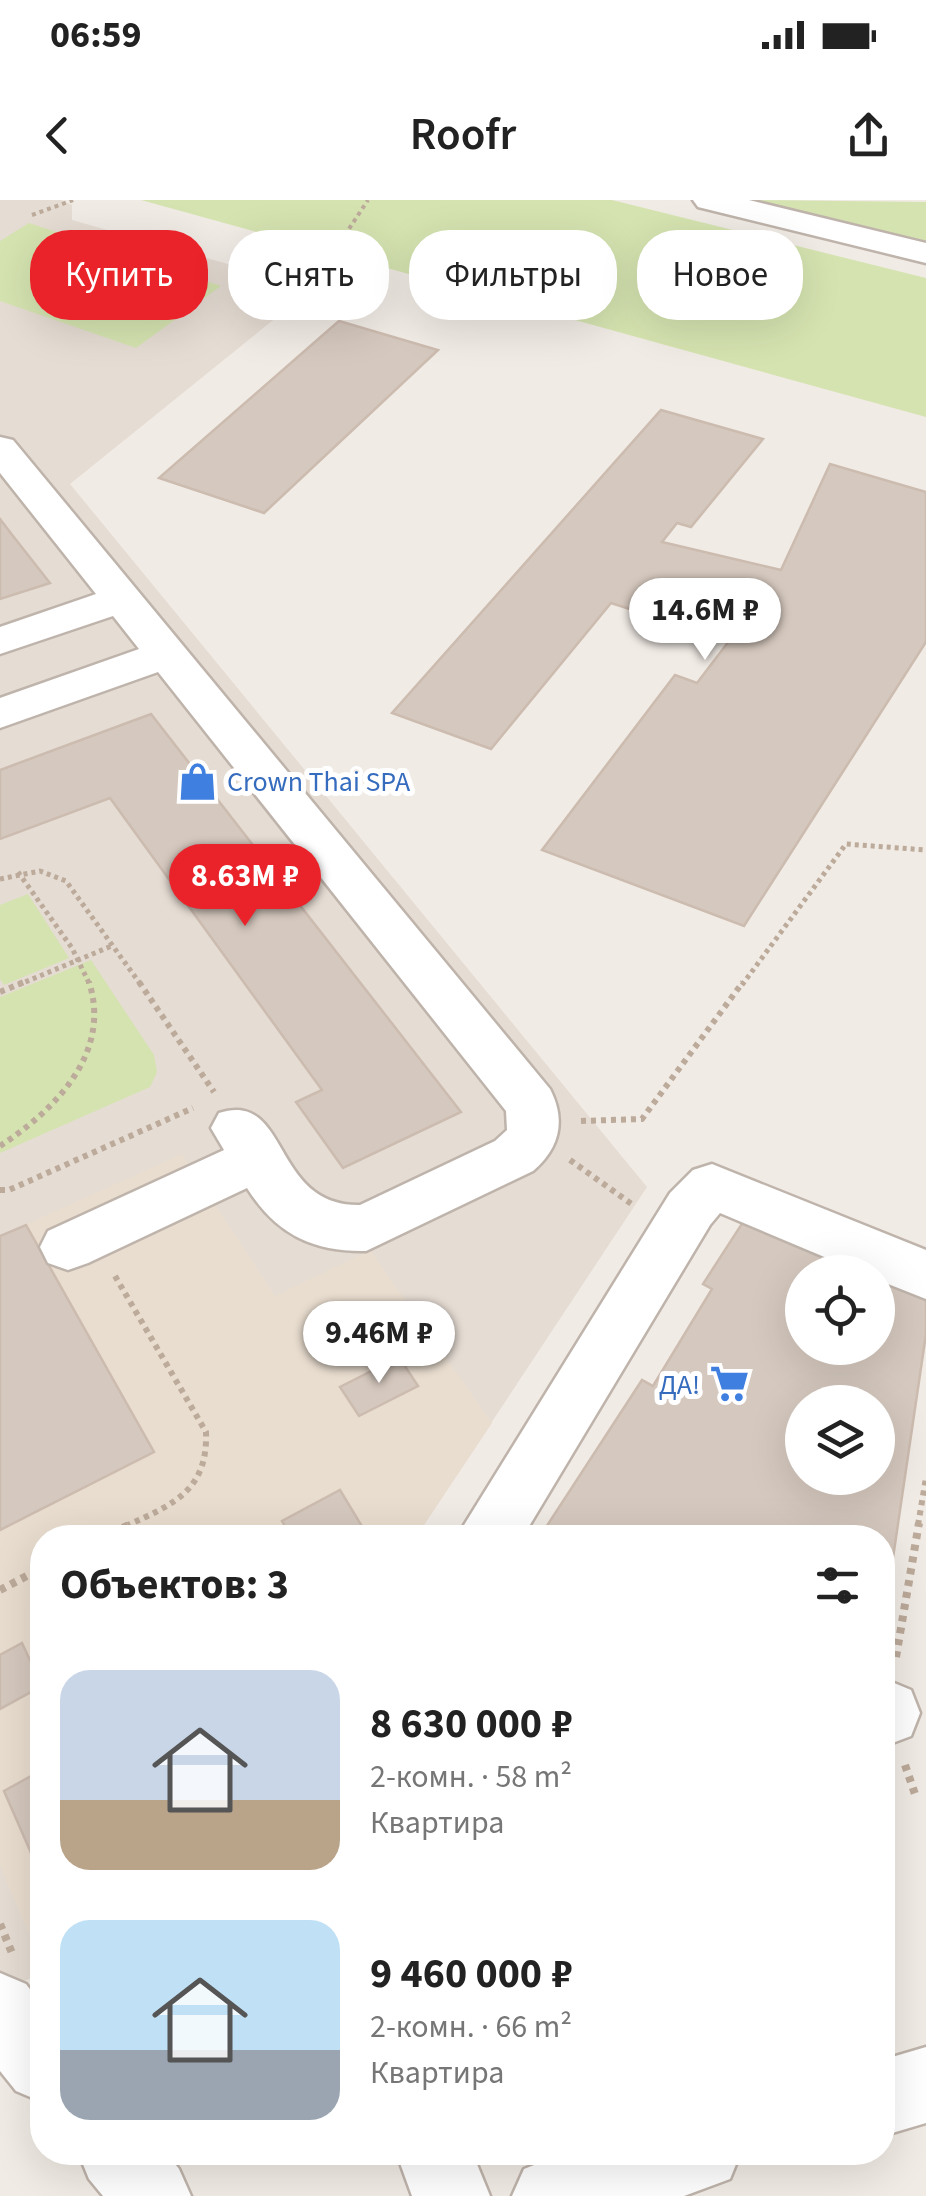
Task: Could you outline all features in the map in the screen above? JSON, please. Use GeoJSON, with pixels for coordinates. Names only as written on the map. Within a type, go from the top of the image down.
{"type":"FeatureCollection","features":[{"type":"Feature","properties":{"kind":"street"},"geometry":{"type":"LineString","coordinates":[[709,200],[926,254]]}},
{"type":"Feature","properties":{"kind":"street"},"geometry":{"type":"LineString","coordinates":[[0,448],[531,1104],[535,1128],[514,1156],[366,1228],[324,1228],[298,1215],[248,1143],[80,1241]]}},
{"type":"Feature","properties":{"kind":"street"},"geometry":{"type":"LineString","coordinates":[[0,641],[122,599]]}},
{"type":"Feature","properties":{"kind":"street"},"geometry":{"type":"LineString","coordinates":[[0,714],[166,654]]}},
{"type":"Feature","properties":{"kind":"street"},"geometry":{"type":"LineString","coordinates":[[495,1525],[690,1209],[712,1186],[926,1275]]}},
{"type":"Feature","properties":{"kind":"street"},"geometry":{"type":"LineString","coordinates":[[0,2010],[30,2049]]}},
{"type":"Feature","properties":{"kind":"street"},"geometry":{"type":"LineString","coordinates":[[895,2094],[926,2084]]}},
{"type":"Feature","properties":{"kind":"street"},"geometry":{"type":"LineString","coordinates":[[127,2165],[152,2196]]}},
{"type":"Feature","properties":{"kind":"street"},"geometry":{"type":"LineString","coordinates":[[439,2165],[451,2196]]}},
{"type":"Feature","properties":{"kind":"street"},"geometry":{"type":"LineString","coordinates":[[551,2196],[658,2165]]}},
{"type":"Feature","properties":{"kind":"path"},"geometry":{"type":"LineString","coordinates":[[32,215],[73,200]]}},
{"type":"Feature","properties":{"kind":"path"},"geometry":{"type":"LineString","coordinates":[[348,230],[368,200]]}},
{"type":"Feature","properties":{"kind":"path"},"geometry":{"type":"LineString","coordinates":[[535,1128],[642,1119],[846,844],[926,850]]}},
{"type":"Feature","properties":{"kind":"path"},"geometry":{"type":"LineString","coordinates":[[0,879],[36,870],[62,876],[76,888],[218,1097],[10,1190],[0,1190]]}},
{"type":"Feature","properties":{"kind":"path"},"geometry":{"type":"LineString","coordinates":[[0,1146],[49,1110],[82,1064],[91,1040],[94,1003],[86,974],[18,872]]}},
{"type":"Feature","properties":{"kind":"path"},"geometry":{"type":"LineString","coordinates":[[0,992],[114,945]]}},
{"type":"Feature","properties":{"kind":"path"},"geometry":{"type":"LineString","coordinates":[[535,1128],[628,1202]]}},
{"type":"Feature","properties":{"kind":"path"},"geometry":{"type":"LineString","coordinates":[[80,1241],[206,1432],[209,1449],[203,1476],[193,1490],[132,1525]]}},
{"type":"Feature","properties":{"kind":"path"},"geometry":{"type":"LineString","coordinates":[[895,1656],[926,1478]]}},
{"type":"Feature","properties":{"kind":"path"},"geometry":{"type":"LineString","coordinates":[[0,1590],[30,1574]]}},
{"type":"Feature","properties":{"kind":"path"},"geometry":{"type":"LineString","coordinates":[[895,1740],[916,1798]]}},
{"type":"Feature","properties":{"kind":"shaded area"},"geometry":{"type":"Polygon","coordinates":[[[0,200],[61,200],[72,205],[72,220],[107,230],[30,230],[30,320],[208,320],[208,258],[228,264],[228,320],[273,320],[70,484],[647,1187],[424,1525],[30,1525],[30,1979],[0,1990],[0,200]]]}},
{"type":"Feature","properties":{"kind":"shaded area"},"geometry":{"type":"Polygon","coordinates":[[[182,1154],[275,1296],[370,1250],[492,1423],[424,1525],[30,1525],[30,1936],[0,1867],[0,1236],[182,1154]]]}},
{"type":"Feature","properties":{"kind":"green space"},"geometry":{"type":"Polygon","coordinates":[[[141,200],[612,200],[733,230],[637,230],[637,320],[803,320],[803,247],[926,278],[926,417],[575,320],[617,320],[617,230],[409,230],[409,274],[389,269],[389,230],[250,230],[141,200]]]}},
{"type":"Feature","properties":{"kind":"green space"},"geometry":{"type":"Polygon","coordinates":[[[753,200],[926,202],[926,242],[753,200]]]}},
{"type":"Feature","properties":{"kind":"green space"},"geometry":{"type":"Polygon","coordinates":[[[29,223],[50,230],[30,230],[30,311],[0,301],[0,241],[29,223]]]}},
{"type":"Feature","properties":{"kind":"green space"},"geometry":{"type":"Polygon","coordinates":[[[208,282],[221,286],[208,295],[208,282]]]}},
{"type":"Feature","properties":{"kind":"green space"},"geometry":{"type":"Polygon","coordinates":[[[55,320],[174,320],[136,348],[55,320]]]}},
{"type":"Feature","properties":{"kind":"green space"},"geometry":{"type":"Polygon","coordinates":[[[28,894],[69,958],[4,985],[0,979],[0,905],[28,894]]]}},
{"type":"Feature","properties":{"kind":"green space"},"geometry":{"type":"Polygon","coordinates":[[[91,960],[154,1055],[157,1072],[150,1087],[0,1153],[0,997],[91,960]]]}},
{"type":"Feature","properties":{"kind":"building"},"geometry":{"type":"Polygon","coordinates":[[[339,321],[438,350],[264,513],[159,478],[339,321]]]}},
{"type":"Feature","properties":{"kind":"building"},"geometry":{"type":"Polygon","coordinates":[[[661,410],[763,439],[691,527],[677,523],[662,542],[781,570],[830,464],[926,492],[926,642],[744,926],[542,850],[675,675],[697,683],[729,641],[611,603],[491,749],[392,713],[661,410]]]}},
{"type":"Feature","properties":{"kind":"building"},"geometry":{"type":"Polygon","coordinates":[[[0,519],[13,536],[50,583],[0,599],[0,519]]]}},
{"type":"Feature","properties":{"kind":"building"},"geometry":{"type":"Polygon","coordinates":[[[151,714],[461,1112],[343,1168],[296,1102],[322,1090],[110,798],[0,839],[0,770],[151,714]]]}},
{"type":"Feature","properties":{"kind":"building"},"geometry":{"type":"Polygon","coordinates":[[[745,1219],[827,1255],[785,1255],[785,1365],[895,1365],[895,1284],[926,1295],[926,1334],[895,1544],[895,1525],[547,1525],[642,1380],[653,1386],[712,1289],[703,1284],[745,1219]]]}},
{"type":"Feature","properties":{"kind":"building"},"geometry":{"type":"Polygon","coordinates":[[[26,1225],[154,1452],[0,1530],[0,1236],[26,1225]]]}},
{"type":"Feature","properties":{"kind":"building"},"geometry":{"type":"Polygon","coordinates":[[[399,1357],[418,1386],[359,1416],[340,1387],[399,1357]]]}},
{"type":"Feature","properties":{"kind":"building"},"geometry":{"type":"Polygon","coordinates":[[[340,1490],[361,1525],[284,1525],[282,1521],[340,1490]]]}},
{"type":"Feature","properties":{"kind":"building"},"geometry":{"type":"Polygon","coordinates":[[[22,1643],[30,1660],[30,1693],[0,1709],[0,1655],[22,1643]]]}},
{"type":"Feature","properties":{"kind":"building"},"geometry":{"type":"Polygon","coordinates":[[[30,1777],[30,1851],[4,1791],[30,1777]]]}},
{"type":"Feature","properties":{"kind":"place","name":"Crown Thai SPA"},"geometry":{"type":"Point","coordinates":[197,781]}},
{"type":"Feature","properties":{"kind":"place","name":"ДА!"},"geometry":{"type":"Point","coordinates":[730,1384]}}]}
